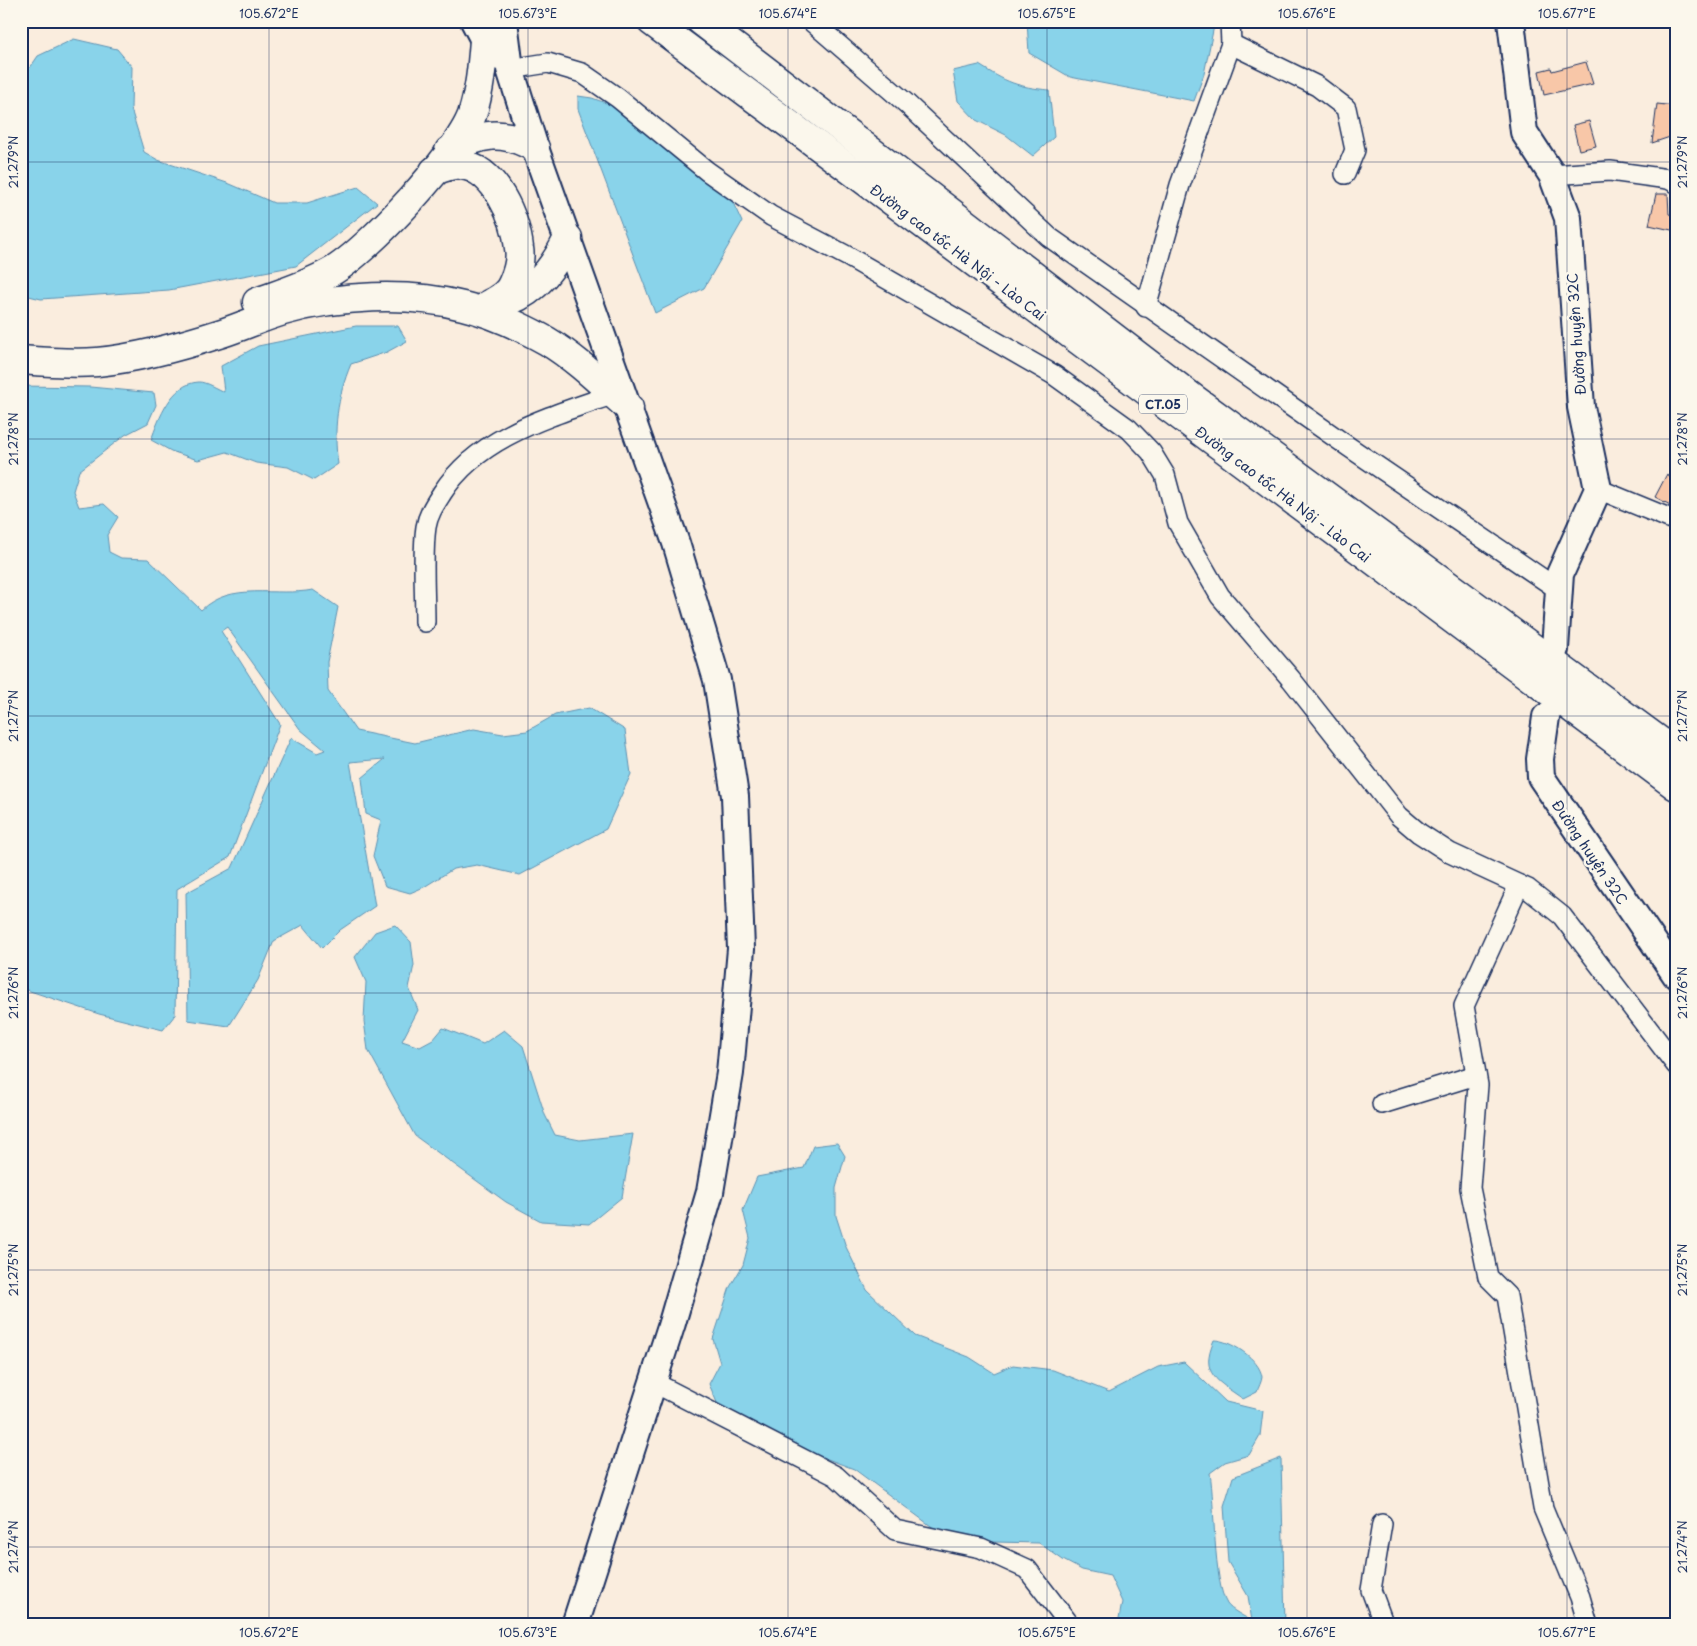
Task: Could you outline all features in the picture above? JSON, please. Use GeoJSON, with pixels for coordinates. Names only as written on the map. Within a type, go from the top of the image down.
{"type":"FeatureCollection","features":[{"type":"Feature","properties":{"kind":"highway","name":"Đường cao tốc Hà Nội - Lào Cai"},"geometry":{"type":"LineString","coordinates":[[651,21],[1676,786]]}},
{"type":"Feature","properties":{"kind":"highway","name":"Đường cao tốc Hà Nội - Lào Cai"},"geometry":{"type":"LineString","coordinates":[[701,21],[1193,398],[1676,753]]}},
{"type":"Feature","properties":{"kind":"highway"},"geometry":{"type":"LineString","coordinates":[[21,343],[71,345],[129,340],[191,324],[291,290],[332,271],[382,230],[442,161],[471,117],[481,82],[479,31]]}},
{"type":"Feature","properties":{"kind":"highway"},"geometry":{"type":"LineString","coordinates":[[442,161],[468,140],[481,136],[518,138],[535,148]]}},
{"type":"Feature","properties":{"kind":"highway"},"geometry":{"type":"LineString","coordinates":[[442,161],[473,169],[489,179],[501,194],[511,218],[520,249],[518,267],[513,284],[505,295],[476,306]]}},
{"type":"Feature","properties":{"kind":"highway"},"geometry":{"type":"LineString","coordinates":[[21,360],[95,362],[136,356],[223,332],[284,311],[314,304],[368,298],[406,298],[476,306],[512,301],[532,288],[557,260],[568,238]]}},
{"type":"Feature","properties":{"kind":"highway"},"geometry":{"type":"LineString","coordinates":[[476,306],[548,342],[589,372],[622,401]]}},
{"type":"Feature","properties":{"kind":"main road"},"geometry":{"type":"LineString","coordinates":[[504,21],[510,69],[535,148],[568,238],[622,401],[676,543],[717,680],[735,796],[741,949],[730,1074],[710,1192],[653,1382],[575,1625]]}},
{"type":"Feature","properties":{"kind":"main road","name":"Đường huyện 32C"},"geometry":{"type":"LineString","coordinates":[[1511,21],[1524,132],[1552,175],[1568,218],[1581,406],[1598,489]]}},
{"type":"Feature","properties":{"kind":"main road"},"geometry":{"type":"LineString","coordinates":[[479,31],[510,69]]}},
{"type":"Feature","properties":{"kind":"main road"},"geometry":{"type":"LineString","coordinates":[[1555,649],[1560,574],[1598,489]]}},
{"type":"Feature","properties":{"kind":"main road","name":"Đường huyện 32C"},"geometry":{"type":"LineString","coordinates":[[1546,717],[1540,759],[1541,777],[1676,975]]}},
{"type":"Feature","properties":{"kind":"street"},"geometry":{"type":"LineString","coordinates":[[810,21],[907,104],[1049,237],[1146,306],[1559,590]]}},
{"type":"Feature","properties":{"kind":"street"},"geometry":{"type":"LineString","coordinates":[[1146,306],[1180,185],[1231,44],[1230,21]]}},
{"type":"Feature","properties":{"kind":"street"},"geometry":{"type":"LineString","coordinates":[[1231,44],[1317,86],[1346,108],[1355,150],[1345,174]]}},
{"type":"Feature","properties":{"kind":"street"},"geometry":{"type":"LineString","coordinates":[[510,69],[548,63],[582,73],[618,98],[707,171],[771,216],[847,256],[1054,375],[1129,430],[1151,452],[1165,475],[1178,523],[1220,596],[1291,679],[1399,816],[1419,833],[1450,853],[1528,889],[1562,916],[1676,1065]]}},
{"type":"Feature","properties":{"kind":"street"},"geometry":{"type":"LineString","coordinates":[[1552,175],[1610,170],[1668,179],[1676,183]]}},
{"type":"Feature","properties":{"kind":"street"},"geometry":{"type":"LineString","coordinates":[[424,622],[426,528],[431,510],[447,485],[472,459],[506,436],[622,401]]}},
{"type":"Feature","properties":{"kind":"street"},"geometry":{"type":"LineString","coordinates":[[1598,489],[1676,521]]}},
{"type":"Feature","properties":{"kind":"street"},"geometry":{"type":"LineString","coordinates":[[1519,885],[1464,1006],[1478,1085],[1470,1188],[1488,1277],[1507,1296],[1544,1508],[1580,1597],[1588,1625]]}},
{"type":"Feature","properties":{"kind":"street"},"geometry":{"type":"LineString","coordinates":[[1382,1104],[1476,1075]]}},
{"type":"Feature","properties":{"kind":"street"},"geometry":{"type":"LineString","coordinates":[[653,1382],[836,1476],[895,1530],[981,1548],[1027,1569],[1070,1625]]}},
{"type":"Feature","properties":{"kind":"street"},"geometry":{"type":"LineString","coordinates":[[1382,1524],[1371,1590],[1384,1625]]}},
{"type":"Feature","properties":{"kind":"water"},"geometry":{"type":"Polygon","coordinates":[[[1027,21],[1215,21],[1204,74],[1194,101],[1070,77],[1029,53],[1027,21]]]}},
{"type":"Feature","properties":{"kind":"water"},"geometry":{"type":"Polygon","coordinates":[[[74,39],[117,49],[132,67],[131,109],[144,152],[158,160],[230,184],[274,203],[307,203],[358,187],[377,203],[296,266],[169,290],[41,299],[21,294],[21,81],[38,56],[74,39]]]}},
{"type":"Feature","properties":{"kind":"water"},"geometry":{"type":"Polygon","coordinates":[[[979,65],[1012,83],[1049,90],[1054,137],[1033,156],[1006,135],[976,120],[958,101],[953,71],[979,65]]]}},
{"type":"Feature","properties":{"kind":"water"},"geometry":{"type":"Polygon","coordinates":[[[578,96],[592,98],[614,106],[728,192],[742,222],[704,288],[655,313],[578,109],[578,96]]]}},
{"type":"Feature","properties":{"kind":"water"},"geometry":{"type":"Polygon","coordinates":[[[356,326],[398,326],[407,341],[387,352],[351,364],[342,389],[337,414],[338,464],[314,480],[288,467],[256,463],[227,452],[198,460],[171,451],[151,440],[162,413],[174,395],[181,389],[189,384],[202,382],[224,392],[221,366],[258,346],[356,326]]]}},
{"type":"Feature","properties":{"kind":"water"},"geometry":{"type":"Polygon","coordinates":[[[21,386],[90,387],[154,393],[156,405],[148,423],[125,435],[79,471],[73,491],[79,507],[104,504],[118,517],[107,535],[109,552],[121,558],[148,559],[201,610],[213,601],[240,593],[313,590],[338,607],[327,662],[328,691],[356,731],[415,743],[474,729],[503,734],[527,731],[555,715],[589,708],[625,730],[631,774],[606,829],[520,875],[477,865],[453,869],[424,887],[410,893],[385,886],[373,856],[381,820],[366,814],[362,778],[385,759],[350,762],[375,906],[340,930],[322,948],[303,925],[274,941],[258,980],[229,1026],[188,1020],[186,893],[232,868],[291,738],[317,753],[325,750],[300,729],[227,627],[221,631],[280,724],[230,857],[177,889],[175,1015],[163,1030],[99,1014],[21,988],[21,386]]]}},
{"type":"Feature","properties":{"kind":"water"},"geometry":{"type":"Polygon","coordinates":[[[395,925],[411,942],[414,965],[409,988],[418,1010],[402,1041],[420,1047],[433,1040],[443,1028],[483,1044],[504,1030],[523,1046],[545,1115],[555,1135],[580,1140],[633,1134],[622,1197],[589,1224],[541,1221],[506,1202],[415,1136],[368,1050],[364,1021],[366,982],[355,957],[375,932],[395,925]]]}},
{"type":"Feature","properties":{"kind":"water"},"geometry":{"type":"Polygon","coordinates":[[[837,1143],[845,1156],[836,1188],[836,1216],[846,1247],[867,1290],[915,1336],[969,1357],[994,1373],[1013,1365],[1053,1370],[1109,1392],[1158,1367],[1184,1362],[1226,1402],[1263,1411],[1260,1436],[1249,1455],[1225,1462],[1210,1473],[1217,1561],[1222,1593],[1227,1604],[1252,1621],[1248,1596],[1228,1562],[1224,1506],[1233,1477],[1281,1458],[1285,1625],[1118,1625],[1122,1602],[1110,1576],[1082,1570],[1063,1560],[1039,1543],[994,1542],[935,1529],[854,1469],[817,1455],[718,1405],[709,1384],[720,1363],[713,1339],[730,1287],[743,1265],[750,1238],[743,1210],[757,1177],[804,1168],[813,1146],[837,1143]]]}},
{"type":"Feature","properties":{"kind":"water"},"geometry":{"type":"Polygon","coordinates":[[[1214,1340],[1236,1347],[1256,1364],[1262,1377],[1257,1392],[1243,1399],[1214,1376],[1210,1369],[1209,1361],[1214,1340]]]}},
{"type":"Feature","properties":{"kind":"building"},"geometry":{"type":"Polygon","coordinates":[[[1586,62],[1593,84],[1544,95],[1539,71],[1551,68],[1552,71],[1586,62]]]}},
{"type":"Feature","properties":{"kind":"building"},"geometry":{"type":"Polygon","coordinates":[[[1657,104],[1676,106],[1676,135],[1652,143],[1657,104]]]}},
{"type":"Feature","properties":{"kind":"building"},"geometry":{"type":"Polygon","coordinates":[[[1589,121],[1596,146],[1579,150],[1573,125],[1589,121]]]}},
{"type":"Feature","properties":{"kind":"building"},"geometry":{"type":"Polygon","coordinates":[[[1656,194],[1668,194],[1669,214],[1676,216],[1676,231],[1649,225],[1656,194]]]}},
{"type":"Feature","properties":{"kind":"building"},"geometry":{"type":"Polygon","coordinates":[[[1667,474],[1676,481],[1676,508],[1655,497],[1667,474]]]}}]}
